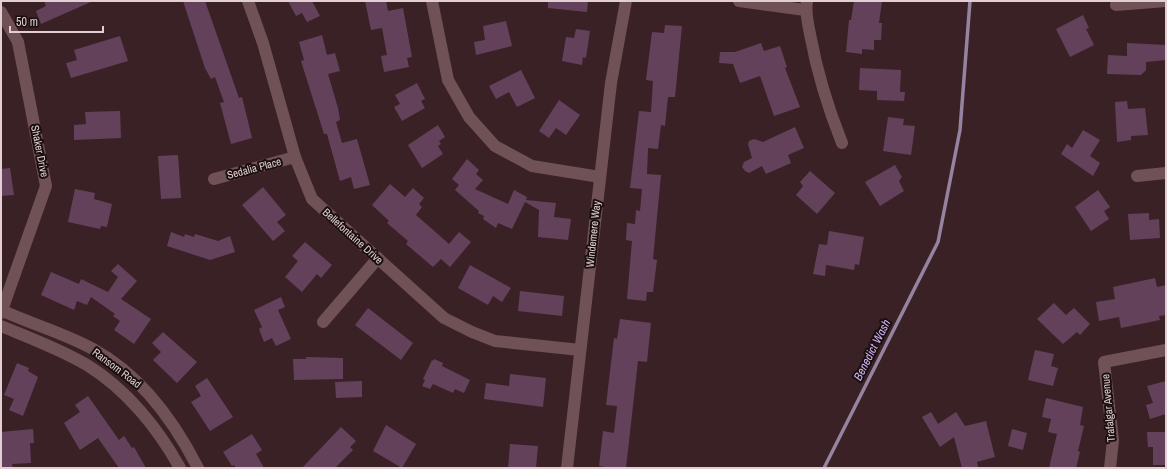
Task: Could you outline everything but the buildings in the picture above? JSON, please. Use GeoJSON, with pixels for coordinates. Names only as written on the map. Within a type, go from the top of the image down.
{"type":"FeatureCollection","features":[{"type":"Feature","properties":{"kind":"street","name":"Bellefontaine Drive"},"geometry":{"type":"LineString","coordinates":[[248,1],[263,43],[295,157],[312,199],[444,318],[472,332],[495,341],[580,350]]}},
{"type":"Feature","properties":{"kind":"street"},"geometry":{"type":"LineString","coordinates":[[432,1],[448,80],[469,117],[495,146],[532,166],[600,177]]}},
{"type":"Feature","properties":{"kind":"street","name":"Windemere Way"},"geometry":{"type":"LineString","coordinates":[[567,468],[610,83],[626,1]]}},
{"type":"Feature","properties":{"kind":"street"},"geometry":{"type":"LineString","coordinates":[[739,1],[806,5],[818,71],[828,107],[842,144]]}},
{"type":"Feature","properties":{"kind":"street"},"geometry":{"type":"LineString","coordinates":[[1116,5],[1166,1]]}},
{"type":"Feature","properties":{"kind":"street","name":"Shaker Drive"},"geometry":{"type":"LineString","coordinates":[[1,12],[18,42],[46,186],[1,311]]}},
{"type":"Feature","properties":{"kind":"street","name":"Sedalia Place"},"geometry":{"type":"LineString","coordinates":[[214,179],[295,157]]}},
{"type":"Feature","properties":{"kind":"street"},"geometry":{"type":"LineString","coordinates":[[1137,176],[1166,174]]}},
{"type":"Feature","properties":{"kind":"street"},"geometry":{"type":"LineString","coordinates":[[323,322],[378,258]]}},
{"type":"Feature","properties":{"kind":"street","name":"Ransom Road"},"geometry":{"type":"LineString","coordinates":[[1,311],[94,350],[125,372],[162,409],[198,468]]}},
{"type":"Feature","properties":{"kind":"street","name":"Ransom Road"},"geometry":{"type":"LineString","coordinates":[[1,326],[53,348],[87,365],[115,385],[146,418],[180,468]]}},
{"type":"Feature","properties":{"kind":"street","name":"Trafalgar Avenue"},"geometry":{"type":"LineString","coordinates":[[1110,468],[1113,440],[1104,362],[1166,350]]}},
{"type":"Feature","properties":{"kind":"waterway","name":"Benedict Wash"},"geometry":{"type":"LineString","coordinates":[[824,468],[938,242],[960,130],[970,1]]}}]}
